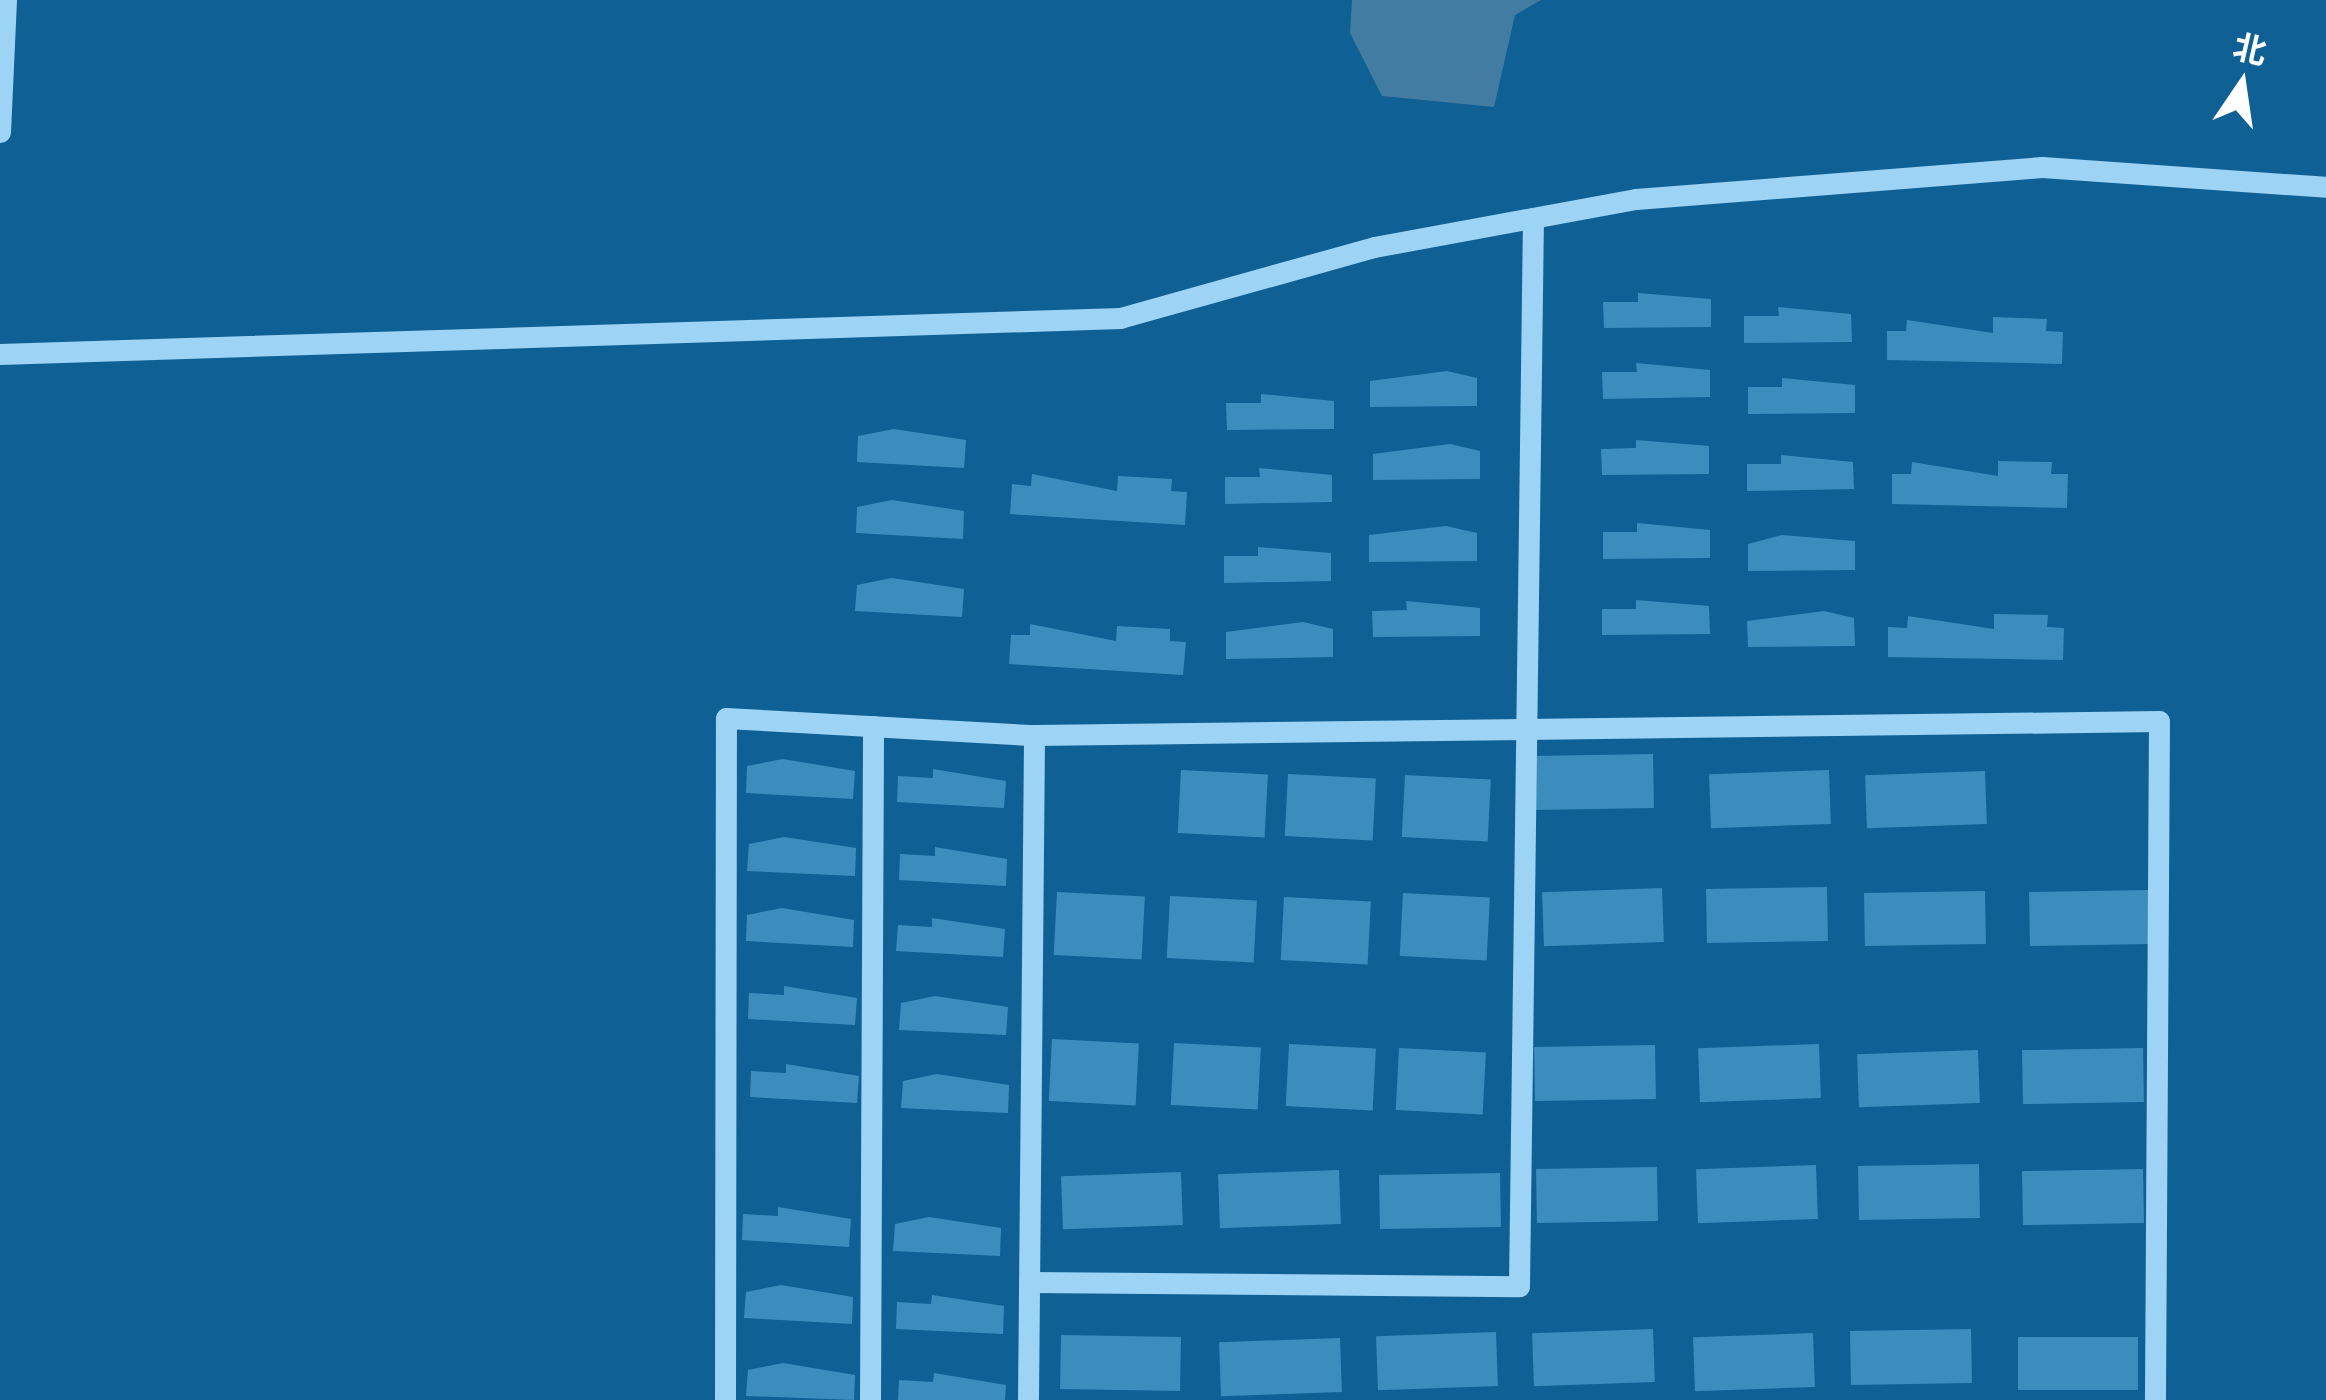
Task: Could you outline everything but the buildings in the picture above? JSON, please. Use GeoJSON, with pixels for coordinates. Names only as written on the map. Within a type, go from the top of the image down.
{"type":"FeatureCollection","features":[{"type":"Feature","properties":{"kind":"street"},"geometry":{"type":"LineString","coordinates":[[0,132],[6,0]]}},
{"type":"Feature","properties":{"kind":"street"},"geometry":{"type":"LineString","coordinates":[[0,354],[1120,318],[1374,247],[1534,218],[2042,167],[2326,187]]}},
{"type":"Feature","properties":{"kind":"street"},"geometry":{"type":"LineString","coordinates":[[1029,1282],[1519,1286],[1521,735],[1536,666],[1534,218]]}},
{"type":"Feature","properties":{"kind":"street"},"geometry":{"type":"LineString","coordinates":[[724,1400],[726,718],[1034,734],[1521,735],[2159,721],[2155,1400]]}},
{"type":"Feature","properties":{"kind":"street"},"geometry":{"type":"LineString","coordinates":[[870,1400],[873,726]]}},
{"type":"Feature","properties":{"kind":"street"},"geometry":{"type":"LineString","coordinates":[[1028,1400],[1034,734]]}},
{"type":"Feature","properties":{"kind":"water"},"geometry":{"type":"Polygon","coordinates":[[[1352,0],[1541,0],[1515,15],[1494,107],[1382,96],[1350,33],[1352,0]]]}}]}
